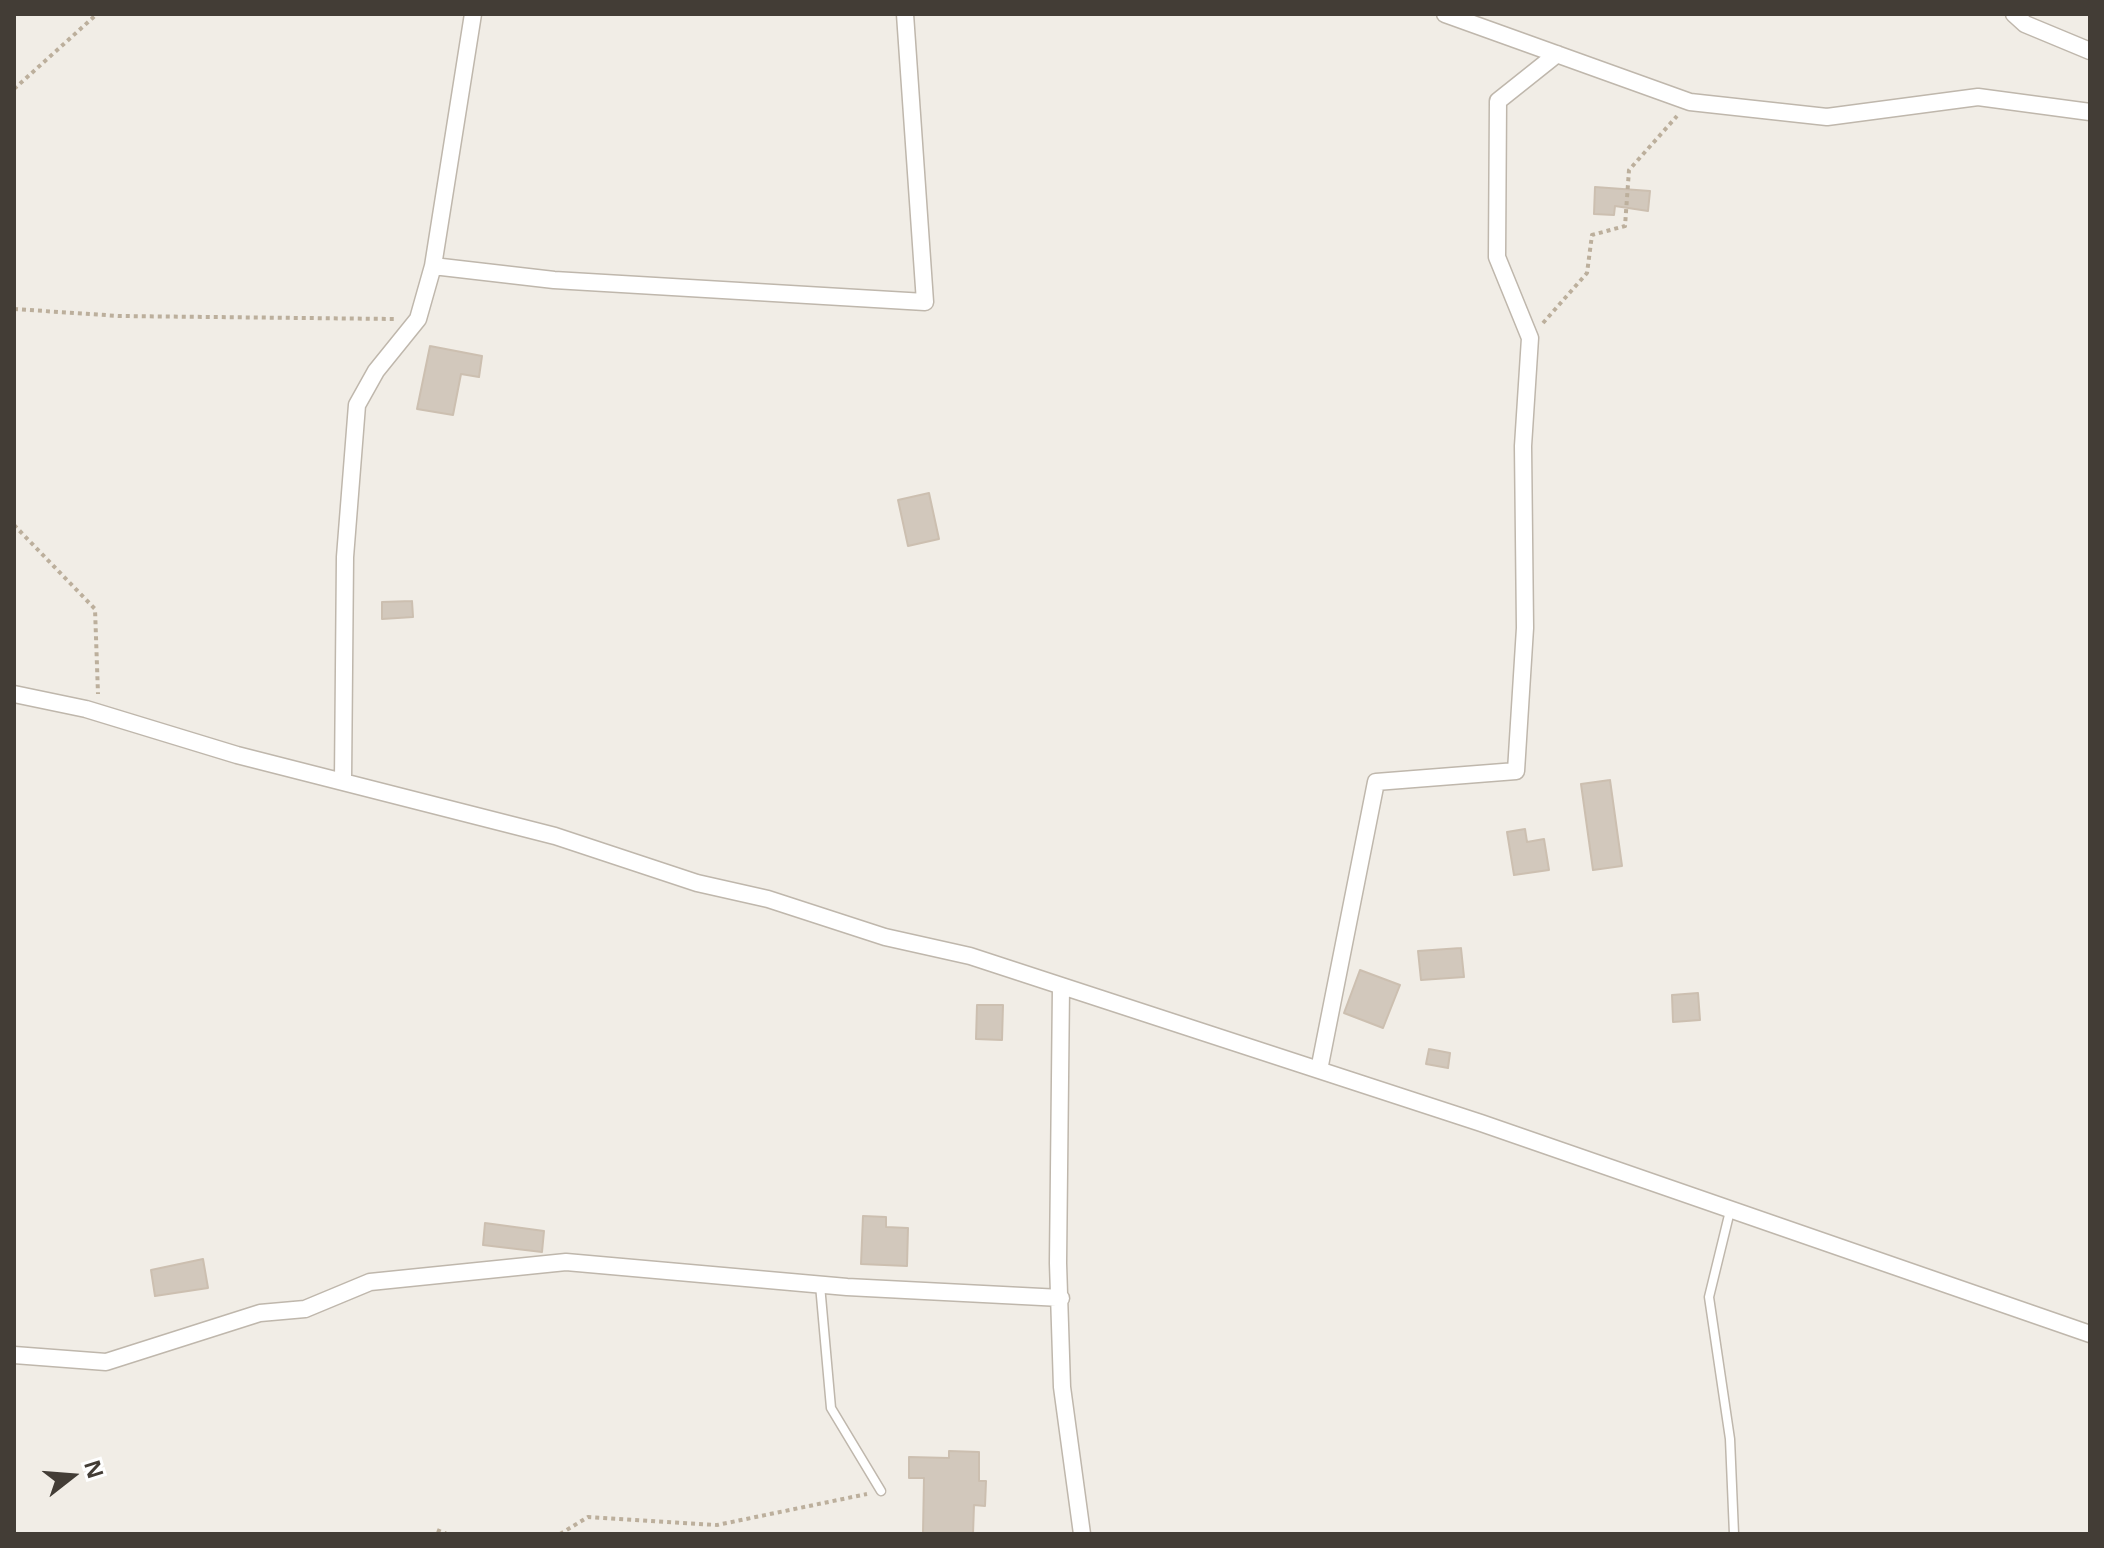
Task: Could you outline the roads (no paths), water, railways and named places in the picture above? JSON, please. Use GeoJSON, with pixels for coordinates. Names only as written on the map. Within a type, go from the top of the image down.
{"type":"FeatureCollection","features":[{"type":"Feature","properties":{"kind":"street"},"geometry":{"type":"LineString","coordinates":[[343,780],[345,557],[357,405],[376,371],[418,319],[433,266],[473,14]]}},
{"type":"Feature","properties":{"kind":"street"},"geometry":{"type":"LineString","coordinates":[[433,266],[554,280],[925,302],[905,14]]}},
{"type":"Feature","properties":{"kind":"street"},"geometry":{"type":"LineString","coordinates":[[1445,14],[1690,102],[1827,117],[1978,97],[2090,112]]}},
{"type":"Feature","properties":{"kind":"street"},"geometry":{"type":"LineString","coordinates":[[2014,14],[2025,24],[2090,51]]}},
{"type":"Feature","properties":{"kind":"street"},"geometry":{"type":"LineString","coordinates":[[1319,1070],[1376,782],[1516,771],[1525,628],[1523,446],[1530,338],[1497,257],[1498,101],[1557,54]]}},
{"type":"Feature","properties":{"kind":"street"},"geometry":{"type":"LineString","coordinates":[[14,694],[98,712],[237,755],[555,836],[697,883],[768,899],[885,937],[970,956],[1319,1070],[2090,1334]]}},
{"type":"Feature","properties":{"kind":"street"},"geometry":{"type":"LineString","coordinates":[[1061,987],[1058,1263],[1062,1387],[1082,1534]]}},
{"type":"Feature","properties":{"kind":"street"},"geometry":{"type":"LineString","coordinates":[[14,1355],[106,1362],[260,1313],[305,1309],[370,1282],[566,1262],[963,1295],[1061,1298]]}},
{"type":"Feature","properties":{"kind":"lane"},"geometry":{"type":"LineString","coordinates":[[1730,1211],[1709,1297],[1730,1439],[1734,1534]]}},
{"type":"Feature","properties":{"kind":"lane"},"geometry":{"type":"LineString","coordinates":[[820,1284],[831,1408],[881,1491]]}}]}
